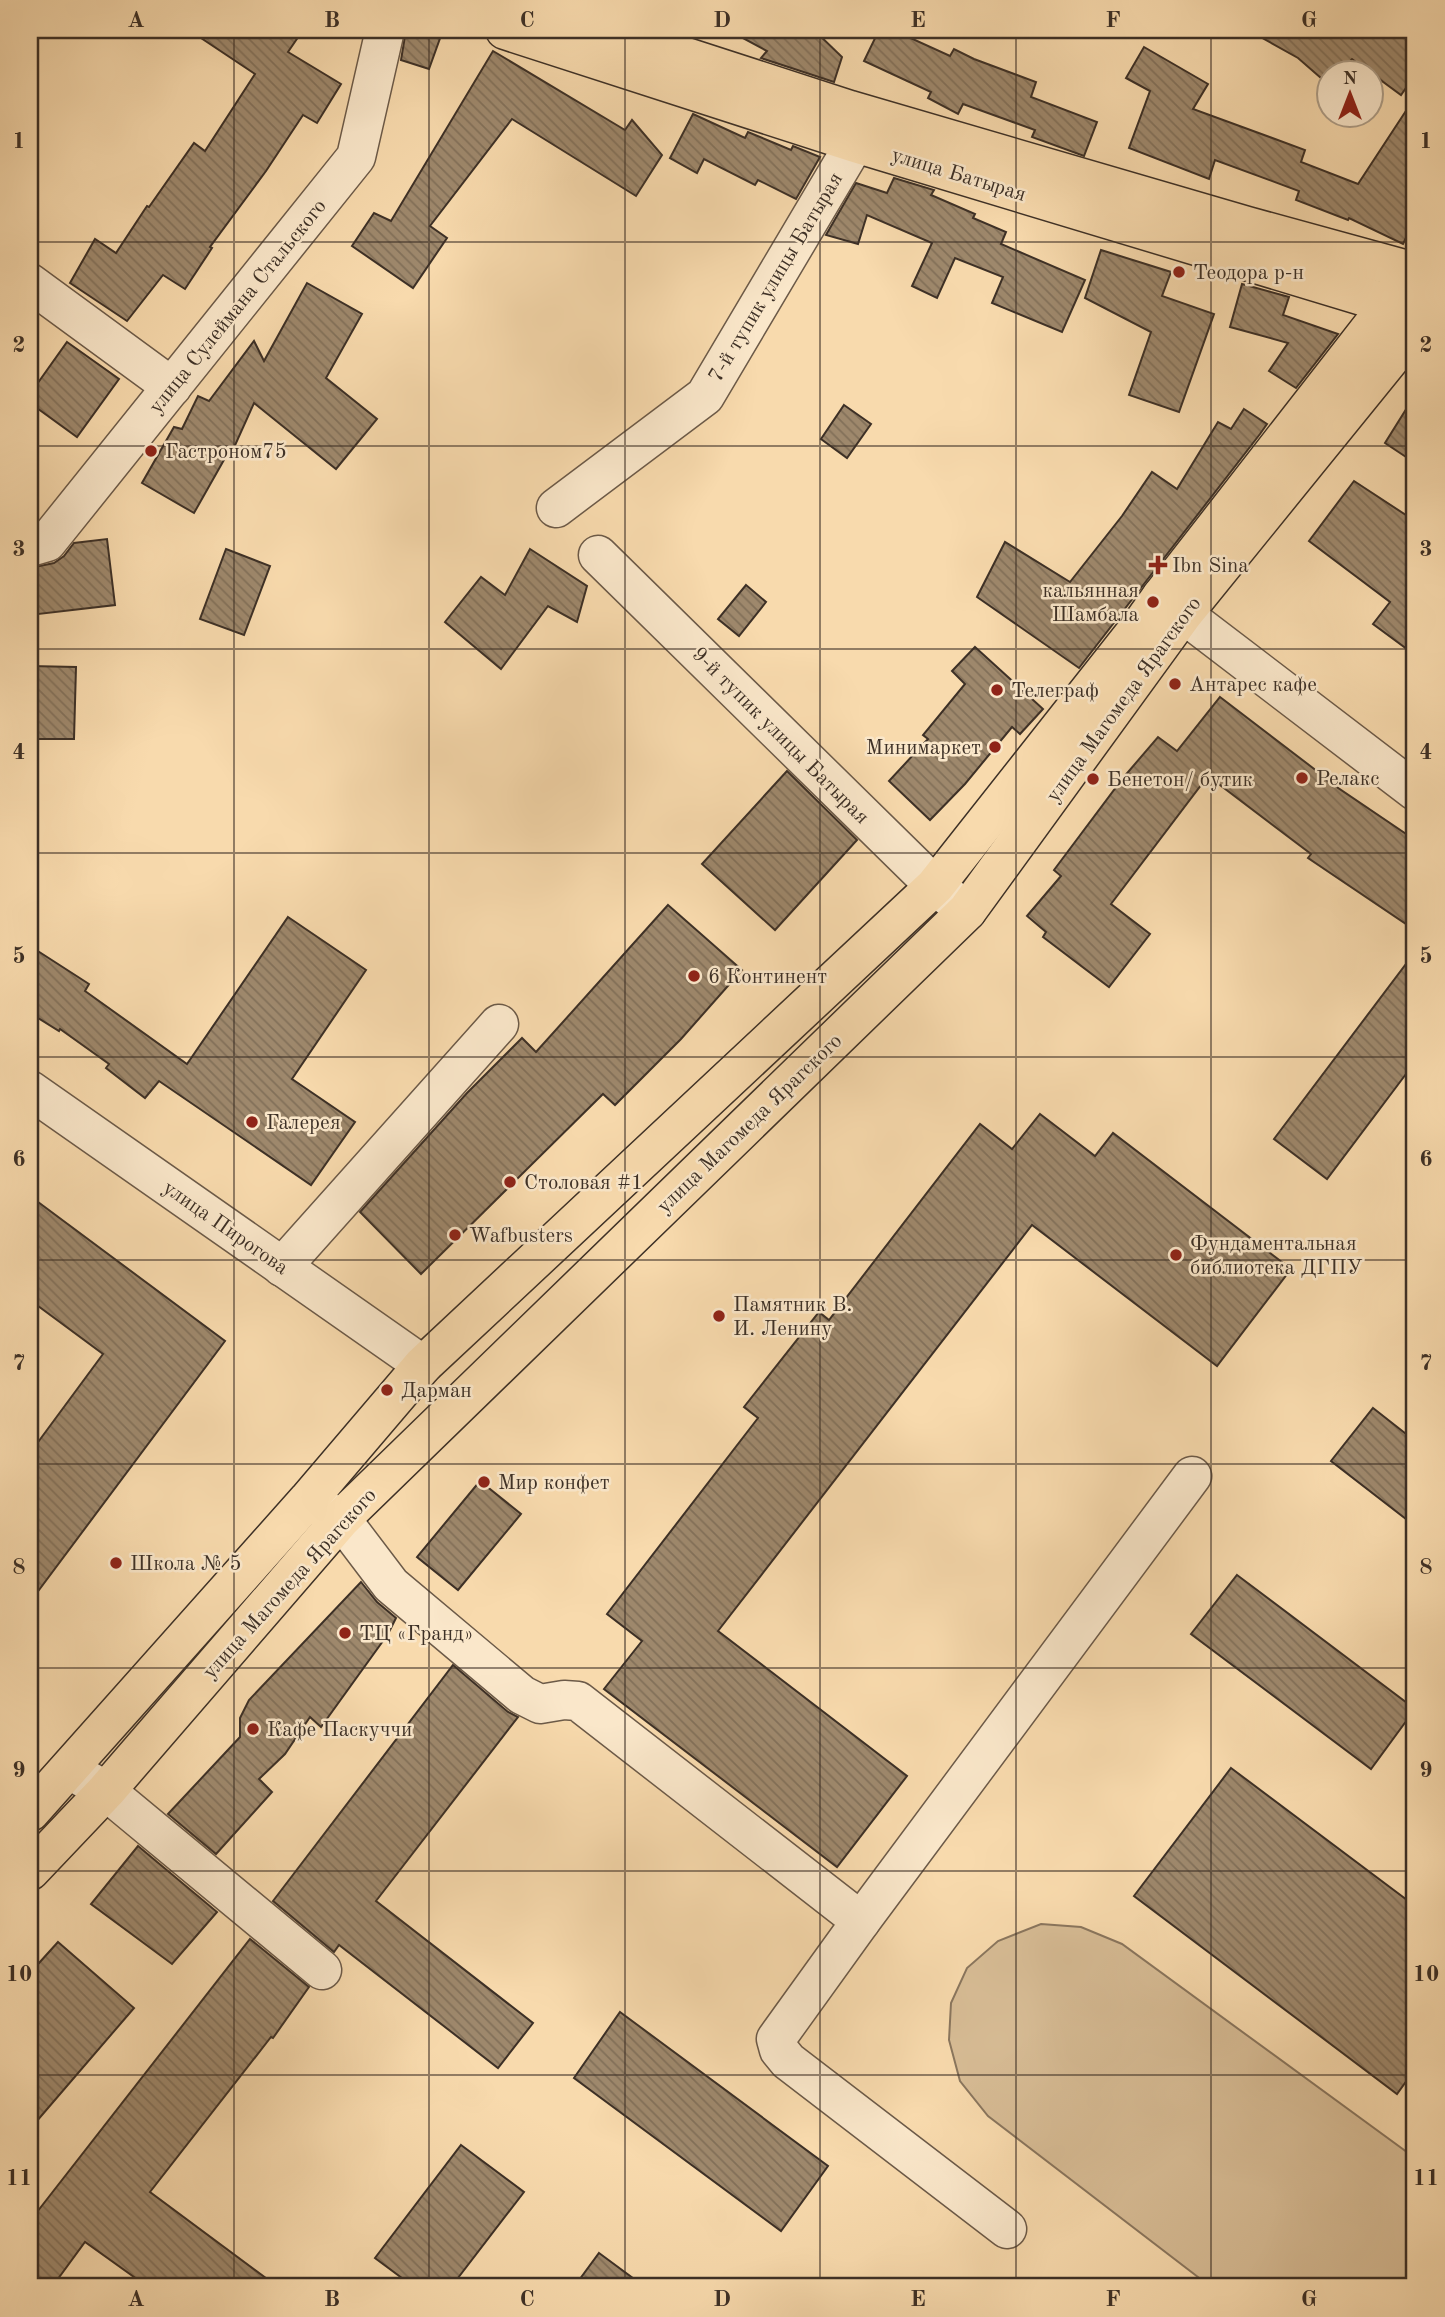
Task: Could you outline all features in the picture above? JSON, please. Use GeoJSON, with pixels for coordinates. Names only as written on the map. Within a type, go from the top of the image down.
{"type":"FeatureCollection","features":[{"type":"Feature","properties":{"kind":"main road","name":"улица Батырая"},"geometry":{"type":"LineString","coordinates":[[505,30],[855,143],[1407,315]]}},
{"type":"Feature","properties":{"kind":"main road","name":"улица Батырая"},"geometry":{"type":"LineString","coordinates":[[603,30],[850,110],[1415,272]]}},
{"type":"Feature","properties":{"kind":"main road","name":"улица Магомеда Ярагского"},"geometry":{"type":"LineString","coordinates":[[30,1871],[106,1791],[341,1519],[967,911],[1172,605],[1407,315],[1415,272]]}},
{"type":"Feature","properties":{"kind":"main road","name":"улица Магомеда Ярагского"},"geometry":{"type":"LineString","coordinates":[[30,1812],[308,1500],[423,1365],[935,886],[1141,625],[1172,605]]}},
{"type":"Feature","properties":{"kind":"street","name":"улица Сулеймана Стальского"},"geometry":{"type":"LineString","coordinates":[[30,547],[47,542],[356,157],[385,30]]}},
{"type":"Feature","properties":{"kind":"street","name":"7-й тупик улицы Батырая"},"geometry":{"type":"LineString","coordinates":[[556,508],[705,396],[855,143]]}},
{"type":"Feature","properties":{"kind":"street"},"geometry":{"type":"LineString","coordinates":[[30,282],[172,387]]}},
{"type":"Feature","properties":{"kind":"street","name":"9-й тупик улицы Батырая"},"geometry":{"type":"LineString","coordinates":[[598,555],[935,886],[967,911]]}},
{"type":"Feature","properties":{"kind":"street"},"geometry":{"type":"LineString","coordinates":[[1172,605],[1415,791]]}},
{"type":"Feature","properties":{"kind":"street"},"geometry":{"type":"LineString","coordinates":[[282,1267],[499,1024]]}},
{"type":"Feature","properties":{"kind":"street","name":"улица Пирогова"},"geometry":{"type":"LineString","coordinates":[[30,1090],[423,1365]]}},
{"type":"Feature","properties":{"kind":"street"},"geometry":{"type":"LineString","coordinates":[[1007,2229],[788,2061],[776,2043],[777,2034],[1192,1476]]}},
{"type":"Feature","properties":{"kind":"street"},"geometry":{"type":"LineString","coordinates":[[308,1500],[341,1519],[391,1585],[522,1695],[540,1704],[578,1701],[861,1921]]}},
{"type":"Feature","properties":{"kind":"street"},"geometry":{"type":"LineString","coordinates":[[70,1770],[106,1791],[322,1970]]}},
{"type":"Feature","properties":{"kind":"shaded area"},"geometry":{"type":"Polygon","coordinates":[[[1041,1924],[1081,1927],[1122,1944],[1415,2158],[1415,2287],[1211,2287],[988,2116],[960,2081],[949,2040],[951,2003],[967,1968],[998,1941],[1041,1924]]]}},
{"type":"Feature","properties":{"kind":"building"},"geometry":{"type":"Polygon","coordinates":[[[189,30],[303,30],[288,52],[341,84],[317,123],[303,115],[210,247],[212,248],[185,289],[163,275],[127,321],[70,283],[95,239],[116,253],[194,143],[205,151],[255,74],[189,30]]]}},
{"type":"Feature","properties":{"kind":"building"},"geometry":{"type":"Polygon","coordinates":[[[406,30],[443,30],[429,69],[401,60],[406,30]]]}},
{"type":"Feature","properties":{"kind":"building"},"geometry":{"type":"Polygon","coordinates":[[[728,30],[814,30],[842,57],[834,82],[761,58],[767,51],[728,30]]]}},
{"type":"Feature","properties":{"kind":"building"},"geometry":{"type":"Polygon","coordinates":[[[879,30],[893,30],[950,56],[954,49],[1036,82],[1031,97],[1097,122],[1084,156],[1032,137],[1035,130],[963,104],[958,114],[928,98],[931,92],[864,61],[879,30]]]}},
{"type":"Feature","properties":{"kind":"building"},"geometry":{"type":"Polygon","coordinates":[[[1248,30],[1415,30],[1415,75],[1401,95],[1386,84],[1386,60],[1316,60],[1316,74],[1298,58],[1248,30]]]}},
{"type":"Feature","properties":{"kind":"building"},"geometry":{"type":"Polygon","coordinates":[[[1144,47],[1208,84],[1193,109],[1305,150],[1301,162],[1358,184],[1415,97],[1415,219],[1403,244],[1349,218],[1348,220],[1296,200],[1299,191],[1215,160],[1209,179],[1129,148],[1150,91],[1126,78],[1144,47]]]}},
{"type":"Feature","properties":{"kind":"building"},"geometry":{"type":"Polygon","coordinates":[[[493,51],[625,130],[632,120],[662,155],[636,196],[512,119],[430,226],[447,238],[413,288],[352,246],[374,213],[391,221],[493,51]]]}},
{"type":"Feature","properties":{"kind":"building"},"geometry":{"type":"Polygon","coordinates":[[[693,114],[745,138],[748,132],[791,150],[793,146],[820,157],[796,199],[758,180],[755,185],[704,159],[697,173],[670,158],[693,114]]]}},
{"type":"Feature","properties":{"kind":"building"},"geometry":{"type":"Polygon","coordinates":[[[894,178],[934,190],[931,195],[975,214],[973,218],[1006,232],[1001,244],[1085,280],[1062,332],[992,303],[1003,277],[955,258],[937,298],[912,286],[932,243],[867,215],[858,244],[826,235],[856,183],[887,193],[894,178]]]}},
{"type":"Feature","properties":{"kind":"building"},"geometry":{"type":"Polygon","coordinates":[[[1101,250],[1171,272],[1162,296],[1214,314],[1179,412],[1129,395],[1151,332],[1085,298],[1101,250]]]}},
{"type":"Feature","properties":{"kind":"building"},"geometry":{"type":"Polygon","coordinates":[[[307,283],[362,314],[326,378],[377,419],[336,469],[254,403],[232,452],[229,451],[194,513],[142,483],[174,427],[182,429],[198,396],[209,401],[254,341],[264,361],[307,283]]]}},
{"type":"Feature","properties":{"kind":"building"},"geometry":{"type":"Polygon","coordinates":[[[1242,284],[1289,297],[1283,315],[1338,334],[1296,388],[1269,371],[1288,343],[1230,327],[1242,284]]]}},
{"type":"Feature","properties":{"kind":"building"},"geometry":{"type":"Polygon","coordinates":[[[67,342],[119,379],[77,437],[30,403],[30,394],[67,342]]]}},
{"type":"Feature","properties":{"kind":"building"},"geometry":{"type":"Polygon","coordinates":[[[1415,395],[1415,463],[1385,443],[1415,395]]]}},
{"type":"Feature","properties":{"kind":"building"},"geometry":{"type":"Polygon","coordinates":[[[844,405],[871,424],[847,458],[821,439],[844,405]]]}},
{"type":"Feature","properties":{"kind":"building"},"geometry":{"type":"Polygon","coordinates":[[[1244,409],[1267,424],[1079,668],[977,597],[1005,542],[1070,582],[1122,516],[1152,472],[1177,489],[1218,422],[1231,429],[1244,409]]]}},
{"type":"Feature","properties":{"kind":"building"},"geometry":{"type":"Polygon","coordinates":[[[1354,481],[1415,521],[1415,655],[1373,624],[1390,602],[1309,541],[1354,481]]]}},
{"type":"Feature","properties":{"kind":"building"},"geometry":{"type":"Polygon","coordinates":[[[107,539],[115,605],[30,615],[30,568],[54,563],[64,556],[74,543],[107,539]]]}},
{"type":"Feature","properties":{"kind":"building"},"geometry":{"type":"Polygon","coordinates":[[[226,549],[270,566],[244,635],[200,619],[226,549]]]}},
{"type":"Feature","properties":{"kind":"building"},"geometry":{"type":"Polygon","coordinates":[[[530,549],[587,586],[577,622],[548,606],[501,669],[445,622],[481,577],[505,595],[530,549]]]}},
{"type":"Feature","properties":{"kind":"building"},"geometry":{"type":"Polygon","coordinates":[[[746,585],[766,602],[739,636],[718,619],[746,585]]]}},
{"type":"Feature","properties":{"kind":"building"},"geometry":{"type":"Polygon","coordinates":[[[975,647],[1043,709],[1020,734],[1012,727],[965,784],[930,820],[889,781],[928,739],[923,735],[965,684],[952,671],[975,647]]]}},
{"type":"Feature","properties":{"kind":"building"},"geometry":{"type":"Polygon","coordinates":[[[30,666],[76,667],[74,739],[30,739],[30,666]]]}},
{"type":"Feature","properties":{"kind":"building"},"geometry":{"type":"Polygon","coordinates":[[[1220,697],[1325,779],[1415,840],[1415,930],[1308,858],[1311,854],[1208,776],[1111,904],[1150,934],[1109,987],[1043,937],[1046,932],[1027,916],[1061,876],[1054,870],[1123,778],[1158,737],[1177,751],[1220,697]]]}},
{"type":"Feature","properties":{"kind":"building"},"geometry":{"type":"Polygon","coordinates":[[[787,771],[857,840],[775,930],[702,864],[787,771]]]}},
{"type":"Feature","properties":{"kind":"building"},"geometry":{"type":"Polygon","coordinates":[[[668,905],[742,970],[681,1039],[615,1105],[603,1094],[421,1274],[360,1212],[467,1093],[522,1038],[536,1052],[668,905]]]}},
{"type":"Feature","properties":{"kind":"building"},"geometry":{"type":"Polygon","coordinates":[[[288,917],[366,970],[292,1079],[355,1122],[311,1185],[159,1081],[145,1098],[106,1068],[109,1064],[60,1029],[59,1031],[30,1013],[30,946],[89,984],[85,991],[187,1064],[288,917]]]}},
{"type":"Feature","properties":{"kind":"building"},"geometry":{"type":"Polygon","coordinates":[[[1415,952],[1415,1062],[1327,1179],[1274,1139],[1415,952]]]}},
{"type":"Feature","properties":{"kind":"building"},"geometry":{"type":"Polygon","coordinates":[[[1040,1114],[1095,1156],[1113,1133],[1291,1269],[1217,1366],[1032,1225],[718,1631],[907,1776],[837,1867],[604,1689],[642,1641],[607,1614],[758,1418],[744,1407],[819,1312],[829,1320],[980,1124],[1012,1149],[1040,1114]]]}},
{"type":"Feature","properties":{"kind":"building"},"geometry":{"type":"Polygon","coordinates":[[[30,1196],[225,1341],[30,1602],[30,1453],[103,1354],[30,1300],[30,1196]]]}},
{"type":"Feature","properties":{"kind":"building"},"geometry":{"type":"Polygon","coordinates":[[[1373,1408],[1415,1441],[1415,1526],[1331,1461],[1373,1408]]]}},
{"type":"Feature","properties":{"kind":"building"},"geometry":{"type":"Polygon","coordinates":[[[480,1481],[521,1514],[458,1590],[417,1557],[480,1481]]]}},
{"type":"Feature","properties":{"kind":"building"},"geometry":{"type":"Polygon","coordinates":[[[1237,1575],[1415,1709],[1371,1769],[1191,1634],[1237,1575]]]}},
{"type":"Feature","properties":{"kind":"building"},"geometry":{"type":"Polygon","coordinates":[[[361,1582],[377,1602],[396,1618],[388,1634],[321,1727],[310,1717],[285,1754],[259,1779],[272,1792],[216,1854],[168,1814],[240,1737],[240,1718],[249,1700],[361,1582]]]}},
{"type":"Feature","properties":{"kind":"building"},"geometry":{"type":"Polygon","coordinates":[[[453,1665],[508,1712],[518,1717],[376,1901],[533,2023],[498,2068],[339,1945],[334,1952],[273,1901],[453,1665]]]}},
{"type":"Feature","properties":{"kind":"building"},"geometry":{"type":"Polygon","coordinates":[[[1231,1768],[1415,1906],[1415,2069],[1397,2094],[1134,1896],[1231,1768]]]}},
{"type":"Feature","properties":{"kind":"building"},"geometry":{"type":"Polygon","coordinates":[[[138,1846],[217,1912],[172,1964],[91,1904],[138,1846]]]}},
{"type":"Feature","properties":{"kind":"building"},"geometry":{"type":"Polygon","coordinates":[[[250,1939],[309,1987],[273,2038],[271,2037],[150,2192],[278,2287],[148,2287],[85,2242],[52,2287],[30,2287],[30,2221],[250,1939]]]}},
{"type":"Feature","properties":{"kind":"building"},"geometry":{"type":"Polygon","coordinates":[[[58,1942],[134,2008],[30,2129],[30,1973],[58,1942]]]}},
{"type":"Feature","properties":{"kind":"building"},"geometry":{"type":"Polygon","coordinates":[[[620,2012],[828,2166],[781,2231],[574,2078],[620,2012]]]}},
{"type":"Feature","properties":{"kind":"building"},"geometry":{"type":"Polygon","coordinates":[[[461,2145],[524,2192],[451,2287],[414,2287],[375,2258],[461,2145]]]}},
{"type":"Feature","properties":{"kind":"building"},"geometry":{"type":"Polygon","coordinates":[[[599,2253],[645,2287],[574,2287],[599,2253]]]}},
{"type":"Feature","properties":{"kind":"place","name":"Теодора р-н"},"geometry":{"type":"Point","coordinates":[1179,272]}},
{"type":"Feature","properties":{"kind":"place","name":"Гастроном75"},"geometry":{"type":"Point","coordinates":[151,451]}},
{"type":"Feature","properties":{"kind":"place","name":"Ibn Sina"},"geometry":{"type":"Point","coordinates":[1158,565]}},
{"type":"Feature","properties":{"kind":"place","name":"кальянная Шамбала"},"geometry":{"type":"Point","coordinates":[1153,602]}},
{"type":"Feature","properties":{"kind":"place","name":"Антарес кафе"},"geometry":{"type":"Point","coordinates":[1175,684]}},
{"type":"Feature","properties":{"kind":"place","name":"Телеграф"},"geometry":{"type":"Point","coordinates":[997,690]}},
{"type":"Feature","properties":{"kind":"place","name":"Минимаркет"},"geometry":{"type":"Point","coordinates":[995,747]}},
{"type":"Feature","properties":{"kind":"place","name":"Релакс"},"geometry":{"type":"Point","coordinates":[1302,778]}},
{"type":"Feature","properties":{"kind":"place","name":"Бенетон/ бутик"},"geometry":{"type":"Point","coordinates":[1093,779]}},
{"type":"Feature","properties":{"kind":"place","name":"6 Континент"},"geometry":{"type":"Point","coordinates":[694,976]}},
{"type":"Feature","properties":{"kind":"place","name":"Галерея"},"geometry":{"type":"Point","coordinates":[252,1122]}},
{"type":"Feature","properties":{"kind":"place","name":"Столовая #1"},"geometry":{"type":"Point","coordinates":[510,1182]}},
{"type":"Feature","properties":{"kind":"place","name":"Wafbusters"},"geometry":{"type":"Point","coordinates":[455,1235]}},
{"type":"Feature","properties":{"kind":"place","name":"Фундаментальная библиотека ДГПУ"},"geometry":{"type":"Point","coordinates":[1176,1255]}},
{"type":"Feature","properties":{"kind":"place","name":"Памятник В. И. Ленину"},"geometry":{"type":"Point","coordinates":[719,1316]}},
{"type":"Feature","properties":{"kind":"place","name":"Дарман"},"geometry":{"type":"Point","coordinates":[387,1390]}},
{"type":"Feature","properties":{"kind":"place","name":"Мир конфет"},"geometry":{"type":"Point","coordinates":[484,1482]}},
{"type":"Feature","properties":{"kind":"place","name":"Школа № 5"},"geometry":{"type":"Point","coordinates":[116,1563]}},
{"type":"Feature","properties":{"kind":"place","name":"ТЦ «Гранд»"},"geometry":{"type":"Point","coordinates":[345,1633]}},
{"type":"Feature","properties":{"kind":"place","name":"Кафе Паскуччи"},"geometry":{"type":"Point","coordinates":[253,1729]}}]}
